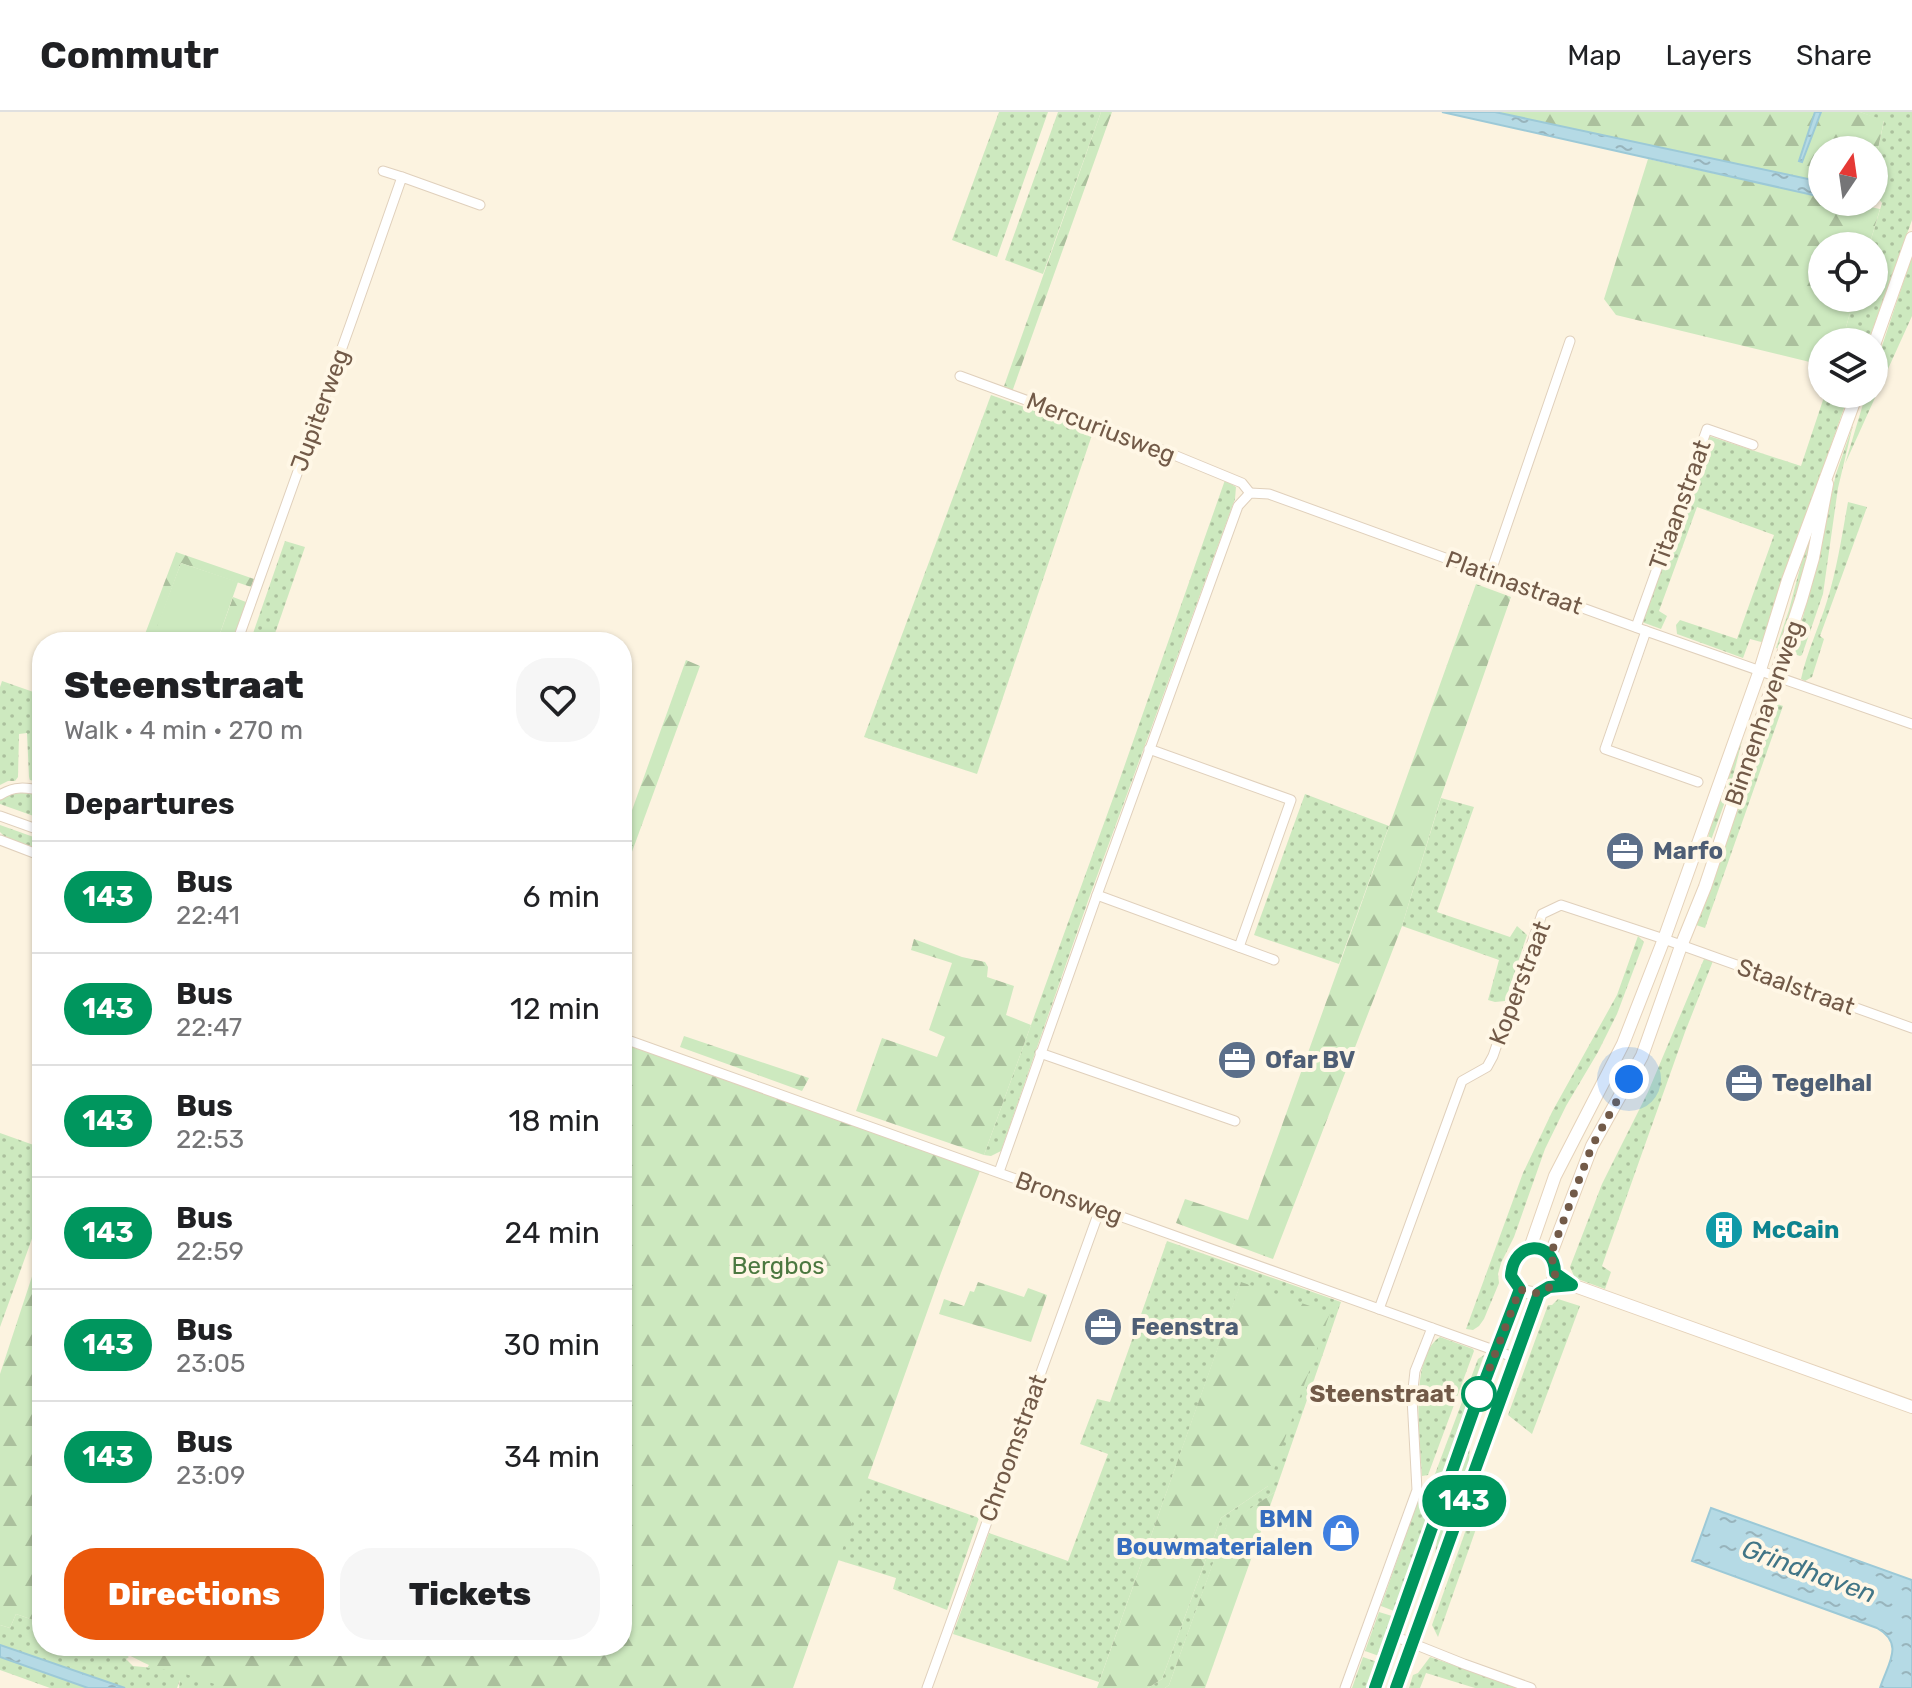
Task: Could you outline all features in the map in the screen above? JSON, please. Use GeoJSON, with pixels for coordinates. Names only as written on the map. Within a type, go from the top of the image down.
{"type":"FeatureCollection","features":[{"type":"Feature","properties":{"kind":"main road"},"geometry":{"type":"LineString","coordinates":[[1880,328],[1912,238]]}},
{"type":"Feature","properties":{"kind":"main road","name":"Binnenhavenweg"},"geometry":{"type":"LineString","coordinates":[[1530,1248],[1555,1176],[1623,1044],[1664,939],[1760,670],[1788,580],[1852,408]]}},
{"type":"Feature","properties":{"kind":"main road","name":"Binnenhavenweg"},"geometry":{"type":"LineString","coordinates":[[1550,1256],[1592,1146],[1642,1056],[1705,887],[1813,558],[1829,473]]}},
{"type":"Feature","properties":{"kind":"main road"},"geometry":{"type":"LineString","coordinates":[[1396,1688],[1516,1358],[1544,1290],[1555,1273],[1550,1256],[1544,1251],[1530,1248],[1522,1251],[1512,1264],[1511,1276],[1520,1289],[1527,1292],[1544,1290],[1572,1285]]}},
{"type":"Feature","properties":{"kind":"main road"},"geometry":{"type":"LineString","coordinates":[[1555,1273],[1572,1285],[1912,1407]]}},
{"type":"Feature","properties":{"kind":"main road"},"geometry":{"type":"LineString","coordinates":[[1375,1688],[1495,1350],[1520,1289]]}},
{"type":"Feature","properties":{"kind":"street"},"geometry":{"type":"LineString","coordinates":[[383,171],[480,205]]}},
{"type":"Feature","properties":{"kind":"street","name":"Jupiterweg"},"geometry":{"type":"LineString","coordinates":[[241,632],[402,177]]}},
{"type":"Feature","properties":{"kind":"street"},"geometry":{"type":"LineString","coordinates":[[1490,574],[1570,341]]}},
{"type":"Feature","properties":{"kind":"street","name":"Mercuriusweg"},"geometry":{"type":"LineString","coordinates":[[960,376],[1143,443],[1242,483],[1250,493]]}},
{"type":"Feature","properties":{"kind":"street","name":"Titaanstraat"},"geometry":{"type":"LineString","coordinates":[[1698,782],[1605,749],[1707,429],[1753,445]]}},
{"type":"Feature","properties":{"kind":"street"},"geometry":{"type":"LineString","coordinates":[[999,1172],[1238,506],[1250,493]]}},
{"type":"Feature","properties":{"kind":"street","name":"Platinastraat"},"geometry":{"type":"LineString","coordinates":[[1250,493],[1269,494],[1912,724]]}},
{"type":"Feature","properties":{"kind":"street"},"geometry":{"type":"LineString","coordinates":[[1149,749],[1291,800],[1239,947]]}},
{"type":"Feature","properties":{"kind":"street"},"geometry":{"type":"LineString","coordinates":[[0,795],[25,786],[32,788]]}},
{"type":"Feature","properties":{"kind":"street"},"geometry":{"type":"LineString","coordinates":[[0,816],[32,827]]}},
{"type":"Feature","properties":{"kind":"street"},"geometry":{"type":"LineString","coordinates":[[0,840],[32,852]]}},
{"type":"Feature","properties":{"kind":"street"},"geometry":{"type":"LineString","coordinates":[[1097,895],[1274,960]]}},
{"type":"Feature","properties":{"kind":"street","name":"Koperstraat"},"geometry":{"type":"LineString","coordinates":[[1379,1309],[1462,1081],[1487,1067],[1493,1056],[1542,914],[1561,905],[1681,946]]}},
{"type":"Feature","properties":{"kind":"street","name":"Staalstraat"},"geometry":{"type":"LineString","coordinates":[[1681,946],[1912,1028]]}},
{"type":"Feature","properties":{"kind":"street","name":"Bronsweg"},"geometry":{"type":"LineString","coordinates":[[632,1042],[1516,1358]]}},
{"type":"Feature","properties":{"kind":"street"},"geometry":{"type":"LineString","coordinates":[[1040,1053],[1235,1121]]}},
{"type":"Feature","properties":{"kind":"street","name":"Chroomstraat"},"geometry":{"type":"LineString","coordinates":[[927,1688],[1100,1209]]}},
{"type":"Feature","properties":{"kind":"street"},"geometry":{"type":"LineString","coordinates":[[1345,1688],[1417,1490],[1412,1398],[1415,1371],[1432,1328]]}},
{"type":"Feature","properties":{"kind":"street"},"geometry":{"type":"LineString","coordinates":[[1394,1636],[1531,1688]]}},
{"type":"Feature","properties":{"kind":"green space"},"geometry":{"type":"Polygon","coordinates":[[[999,112],[1048,112],[997,257],[952,240],[999,112]]]}},
{"type":"Feature","properties":{"kind":"green space"},"geometry":{"type":"Polygon","coordinates":[[[1058,112],[1101,112],[1043,274],[1005,260],[1058,112]]]}},
{"type":"Feature","properties":{"kind":"green space"},"geometry":{"type":"Polygon","coordinates":[[[1101,112],[1112,112],[1012,392],[1003,389],[1101,112]]]}},
{"type":"Feature","properties":{"kind":"green space"},"geometry":{"type":"Polygon","coordinates":[[[1495,112],[1860,112],[1884,120],[1881,136],[1808,136],[1808,179],[1495,112]]]}},
{"type":"Feature","properties":{"kind":"green space"},"geometry":{"type":"Polygon","coordinates":[[[1860,112],[1912,112],[1912,220],[1888,287],[1888,232],[1873,232],[1878,216],[1888,216],[1888,136],[1881,136],[1884,121],[1860,112]]]}},
{"type":"Feature","properties":{"kind":"green space"},"geometry":{"type":"Polygon","coordinates":[[[1648,159],[1808,194],[1808,216],[1878,216],[1873,232],[1808,232],[1808,312],[1850,312],[1846,328],[1808,328],[1808,362],[1616,315],[1604,299],[1648,159]]]}},
{"type":"Feature","properties":{"kind":"green space"},"geometry":{"type":"Polygon","coordinates":[[[1912,256],[1912,316],[1888,369],[1888,328],[1912,256]]]}},
{"type":"Feature","properties":{"kind":"green space"},"geometry":{"type":"Polygon","coordinates":[[[1850,312],[1879,312],[1873,328],[1846,328],[1850,312]]]}},
{"type":"Feature","properties":{"kind":"green space"},"geometry":{"type":"Polygon","coordinates":[[[991,395],[1093,432],[977,774],[864,737],[991,395]]]}},
{"type":"Feature","properties":{"kind":"green space"},"geometry":{"type":"Polygon","coordinates":[[[1820,408],[1844,408],[1765,643],[1750,639],[1743,658],[1677,634],[1676,625],[1680,620],[1737,639],[1774,535],[1697,507],[1659,611],[1667,616],[1661,629],[1642,622],[1709,436],[1801,466],[1820,408]]]}},
{"type":"Feature","properties":{"kind":"green space"},"geometry":{"type":"Polygon","coordinates":[[[1862,408],[1870,408],[1845,464],[1862,408]]]}},
{"type":"Feature","properties":{"kind":"green space"},"geometry":{"type":"Polygon","coordinates":[[[1853,425],[1838,488],[1823,594],[1800,656],[1791,653],[1803,617],[1836,474],[1853,425]]]}},
{"type":"Feature","properties":{"kind":"green space"},"geometry":{"type":"Polygon","coordinates":[[[1225,480],[1236,487],[1235,499],[1089,898],[1001,1151],[991,1156],[984,1155],[1116,790],[1225,480]]]}},
{"type":"Feature","properties":{"kind":"green space"},"geometry":{"type":"Polygon","coordinates":[[[1848,502],[1867,507],[1820,636],[1824,639],[1812,677],[1805,681],[1801,679],[1831,589],[1848,502]]]}},
{"type":"Feature","properties":{"kind":"green space"},"geometry":{"type":"Polygon","coordinates":[[[1813,518],[1813,547],[1782,650],[1776,648],[1813,518]]]}},
{"type":"Feature","properties":{"kind":"green space"},"geometry":{"type":"Polygon","coordinates":[[[285,541],[305,547],[275,632],[253,632],[285,541]]]}},
{"type":"Feature","properties":{"kind":"green space"},"geometry":{"type":"Polygon","coordinates":[[[176,552],[254,579],[251,587],[181,563],[156,632],[146,632],[176,552]]]}},
{"type":"Feature","properties":{"kind":"green space"},"geometry":{"type":"Polygon","coordinates":[[[181,563],[238,582],[220,632],[155,632],[181,563]]]}},
{"type":"Feature","properties":{"kind":"green space"},"geometry":{"type":"Polygon","coordinates":[[[1476,584],[1511,597],[1441,797],[1402,926],[1273,1259],[1176,1223],[1185,1199],[1248,1220],[1476,584]]]}},
{"type":"Feature","properties":{"kind":"green space"},"geometry":{"type":"Polygon","coordinates":[[[233,597],[246,602],[236,632],[221,632],[233,597]]]}},
{"type":"Feature","properties":{"kind":"green space"},"geometry":{"type":"Polygon","coordinates":[[[686,660],[700,666],[632,852],[632,810],[686,660]]]}},
{"type":"Feature","properties":{"kind":"green space"},"geometry":{"type":"Polygon","coordinates":[[[2,681],[32,692],[32,780],[29,777],[27,733],[19,734],[18,777],[15,781],[0,785],[2,681]]]}},
{"type":"Feature","properties":{"kind":"green space"},"geometry":{"type":"Polygon","coordinates":[[[1772,702],[1783,706],[1705,928],[1696,925],[1772,702]]]}},
{"type":"Feature","properties":{"kind":"green space"},"geometry":{"type":"Polygon","coordinates":[[[1743,737],[1730,788],[1703,862],[1712,819],[1743,737]]]}},
{"type":"Feature","properties":{"kind":"green space"},"geometry":{"type":"Polygon","coordinates":[[[32,793],[32,815],[0,804],[0,799],[12,794],[32,793]]]}},
{"type":"Feature","properties":{"kind":"green space"},"geometry":{"type":"Polygon","coordinates":[[[1305,794],[1389,826],[1339,964],[1254,935],[1305,794]]]}},
{"type":"Feature","properties":{"kind":"green space"},"geometry":{"type":"Polygon","coordinates":[[[1441,798],[1474,807],[1437,912],[1510,937],[1517,926],[1527,935],[1505,1001],[1488,1000],[1499,960],[1402,926],[1441,798]]]}},
{"type":"Feature","properties":{"kind":"green space"},"geometry":{"type":"Polygon","coordinates":[[[0,825],[32,836],[32,848],[8,840],[0,832],[0,825]]]}},
{"type":"Feature","properties":{"kind":"green space"},"geometry":{"type":"Polygon","coordinates":[[[1638,936],[1644,942],[1617,1014],[1545,1149],[1514,1237],[1501,1263],[1499,1283],[1484,1319],[1473,1330],[1466,1329],[1523,1173],[1552,1112],[1617,995],[1638,936]]]}},
{"type":"Feature","properties":{"kind":"green space"},"geometry":{"type":"Polygon","coordinates":[[[914,939],[985,962],[987,977],[1014,986],[1006,1015],[1031,1025],[984,1155],[856,1111],[882,1038],[937,1057],[945,1037],[929,1030],[952,963],[911,950],[914,939]]]}},
{"type":"Feature","properties":{"kind":"green space"},"geometry":{"type":"Polygon","coordinates":[[[1704,959],[1713,961],[1602,1266],[1611,1272],[1605,1289],[1575,1278],[1570,1267],[1602,1184],[1648,1092],[1704,959]]]}},
{"type":"Feature","properties":{"kind":"green space"},"geometry":{"type":"Polygon","coordinates":[[[684,1036],[809,1078],[802,1091],[680,1047],[684,1036]]]}},
{"type":"Feature","properties":{"kind":"green space","name":"Bergbos"},"geometry":{"type":"Polygon","coordinates":[[[632,1047],[980,1171],[793,1688],[226,1688],[177,1671],[147,1668],[149,1665],[131,1656],[632,1656],[632,1047]]]}},
{"type":"Feature","properties":{"kind":"green space"},"geometry":{"type":"Polygon","coordinates":[[[0,1133],[32,1144],[32,1239],[0,1327],[0,1133]]]}},
{"type":"Feature","properties":{"kind":"green space"},"geometry":{"type":"Polygon","coordinates":[[[1167,1241],[1341,1302],[1275,1492],[1227,1525],[1169,1685],[1165,1688],[1148,1688],[1162,1679],[1221,1518],[1268,1486],[1241,1283],[1099,1682],[953,1634],[989,1533],[1068,1561],[1108,1454],[1080,1444],[1097,1399],[1110,1402],[1167,1241]]]}},
{"type":"Feature","properties":{"kind":"green space"},"geometry":{"type":"Polygon","coordinates":[[[32,1276],[32,1620],[16,1614],[10,1628],[0,1625],[0,1374],[32,1276]]]}},
{"type":"Feature","properties":{"kind":"green space"},"geometry":{"type":"Polygon","coordinates":[[[978,1282],[1024,1297],[1028,1288],[1047,1295],[1031,1342],[939,1314],[944,1299],[964,1306],[978,1282]]]}},
{"type":"Feature","properties":{"kind":"green space"},"geometry":{"type":"Polygon","coordinates":[[[1241,1282],[1330,1313],[1268,1486],[1221,1518],[1162,1679],[1148,1688],[1097,1688],[1241,1282]]]}},
{"type":"Feature","properties":{"kind":"green space"},"geometry":{"type":"Polygon","coordinates":[[[1558,1299],[1580,1306],[1532,1434],[1508,1415],[1548,1305],[1558,1299]]]}},
{"type":"Feature","properties":{"kind":"green space"},"geometry":{"type":"Polygon","coordinates":[[[1440,1337],[1474,1351],[1428,1475],[1422,1476],[1420,1381],[1430,1347],[1440,1337]]]}},
{"type":"Feature","properties":{"kind":"green space"},"geometry":{"type":"Polygon","coordinates":[[[1484,1355],[1394,1611],[1381,1606],[1423,1486],[1435,1474],[1478,1359],[1484,1355]]]}},
{"type":"Feature","properties":{"kind":"green space"},"geometry":{"type":"Polygon","coordinates":[[[1470,1439],[1469,1462],[1434,1560],[1441,1516],[1470,1439]]]}},
{"type":"Feature","properties":{"kind":"green space"},"geometry":{"type":"Polygon","coordinates":[[[867,1478],[979,1518],[947,1610],[893,1589],[896,1578],[838,1560],[867,1478]]]}},
{"type":"Feature","properties":{"kind":"green space"},"geometry":{"type":"Polygon","coordinates":[[[1490,1489],[1438,1637],[1432,1625],[1478,1496],[1490,1489]]]}},
{"type":"Feature","properties":{"kind":"green space"},"geometry":{"type":"Polygon","coordinates":[[[1275,1492],[1205,1688],[1165,1688],[1169,1685],[1227,1524],[1275,1492]]]}},
{"type":"Feature","properties":{"kind":"green space"},"geometry":{"type":"Polygon","coordinates":[[[1379,1612],[1392,1616],[1379,1656],[1365,1651],[1379,1612]]]}},
{"type":"Feature","properties":{"kind":"green space"},"geometry":{"type":"Polygon","coordinates":[[[16,1614],[32,1620],[32,1656],[128,1656],[126,1659],[133,1666],[184,1671],[229,1688],[179,1688],[180,1680],[177,1688],[125,1688],[0,1645],[0,1625],[10,1628],[16,1614]]]}},
{"type":"Feature","properties":{"kind":"green space"},"geometry":{"type":"Polygon","coordinates":[[[0,1657],[88,1688],[50,1688],[0,1670],[0,1657]]]}},
{"type":"Feature","properties":{"kind":"green space"},"geometry":{"type":"Polygon","coordinates":[[[1363,1657],[1377,1662],[1368,1688],[1352,1688],[1363,1657]]]}},
{"type":"Feature","properties":{"kind":"green space"},"geometry":{"type":"Polygon","coordinates":[[[1430,1657],[1520,1688],[1475,1688],[1426,1673],[1420,1688],[1409,1688],[1413,1675],[1430,1657]]]}},
{"type":"Feature","properties":{"kind":"water"},"geometry":{"type":"Polygon","coordinates":[[[1442,112],[1495,112],[1808,179],[1808,194],[1442,112]]]}},
{"type":"Feature","properties":{"kind":"water"},"geometry":{"type":"Polygon","coordinates":[[[1815,112],[1821,112],[1812,136],[1808,136],[1802,162],[1799,161],[1815,112]]]}},
{"type":"Feature","properties":{"kind":"water","name":"Grindhaven"},"geometry":{"type":"Polygon","coordinates":[[[1711,1508],[1912,1580],[1912,1688],[1880,1688],[1892,1647],[1885,1634],[1877,1628],[1692,1561],[1711,1508]]]}},
{"type":"Feature","properties":{"kind":"water"},"geometry":{"type":"Polygon","coordinates":[[[0,1645],[125,1688],[88,1688],[0,1657],[0,1645]]]}},
{"type":"Feature","properties":{"kind":"bus line","name":"143"},"geometry":{"type":"LineString","coordinates":[[1375,1688],[1495,1350],[1520,1289],[1511,1276],[1512,1264],[1522,1251],[1530,1248],[1544,1251],[1553,1260],[1555,1273],[1572,1285],[1549,1287],[1539,1293],[1396,1688]]}},
{"type":"Feature","properties":{"kind":"place","name":"Marfo"},"geometry":{"type":"Point","coordinates":[1625,851]}},
{"type":"Feature","properties":{"kind":"place","name":"Ofar BV"},"geometry":{"type":"Point","coordinates":[1237,1060]}},
{"type":"Feature","properties":{"kind":"place","name":"Tegelhal"},"geometry":{"type":"Point","coordinates":[1744,1083]}},
{"type":"Feature","properties":{"kind":"place","name":"McCain"},"geometry":{"type":"Point","coordinates":[1724,1230]}},
{"type":"Feature","properties":{"kind":"place","name":"Feenstra"},"geometry":{"type":"Point","coordinates":[1103,1327]}},
{"type":"Feature","properties":{"kind":"place","name":"Steenstraat"},"geometry":{"type":"Point","coordinates":[1479,1394]}},
{"type":"Feature","properties":{"kind":"place","name":"BMN Bouwmaterialen"},"geometry":{"type":"Point","coordinates":[1341,1533]}},
{"type":"Feature","properties":{"kind":"route"},"geometry":{"type":"LineString","coordinates":[[1479,1394],[1477,1401],[1520,1289],[1532,1294],[1539,1293],[1546,1290],[1553,1280],[1555,1268],[1550,1256],[1572,1194],[1592,1146],[1629,1079]]}}]}
